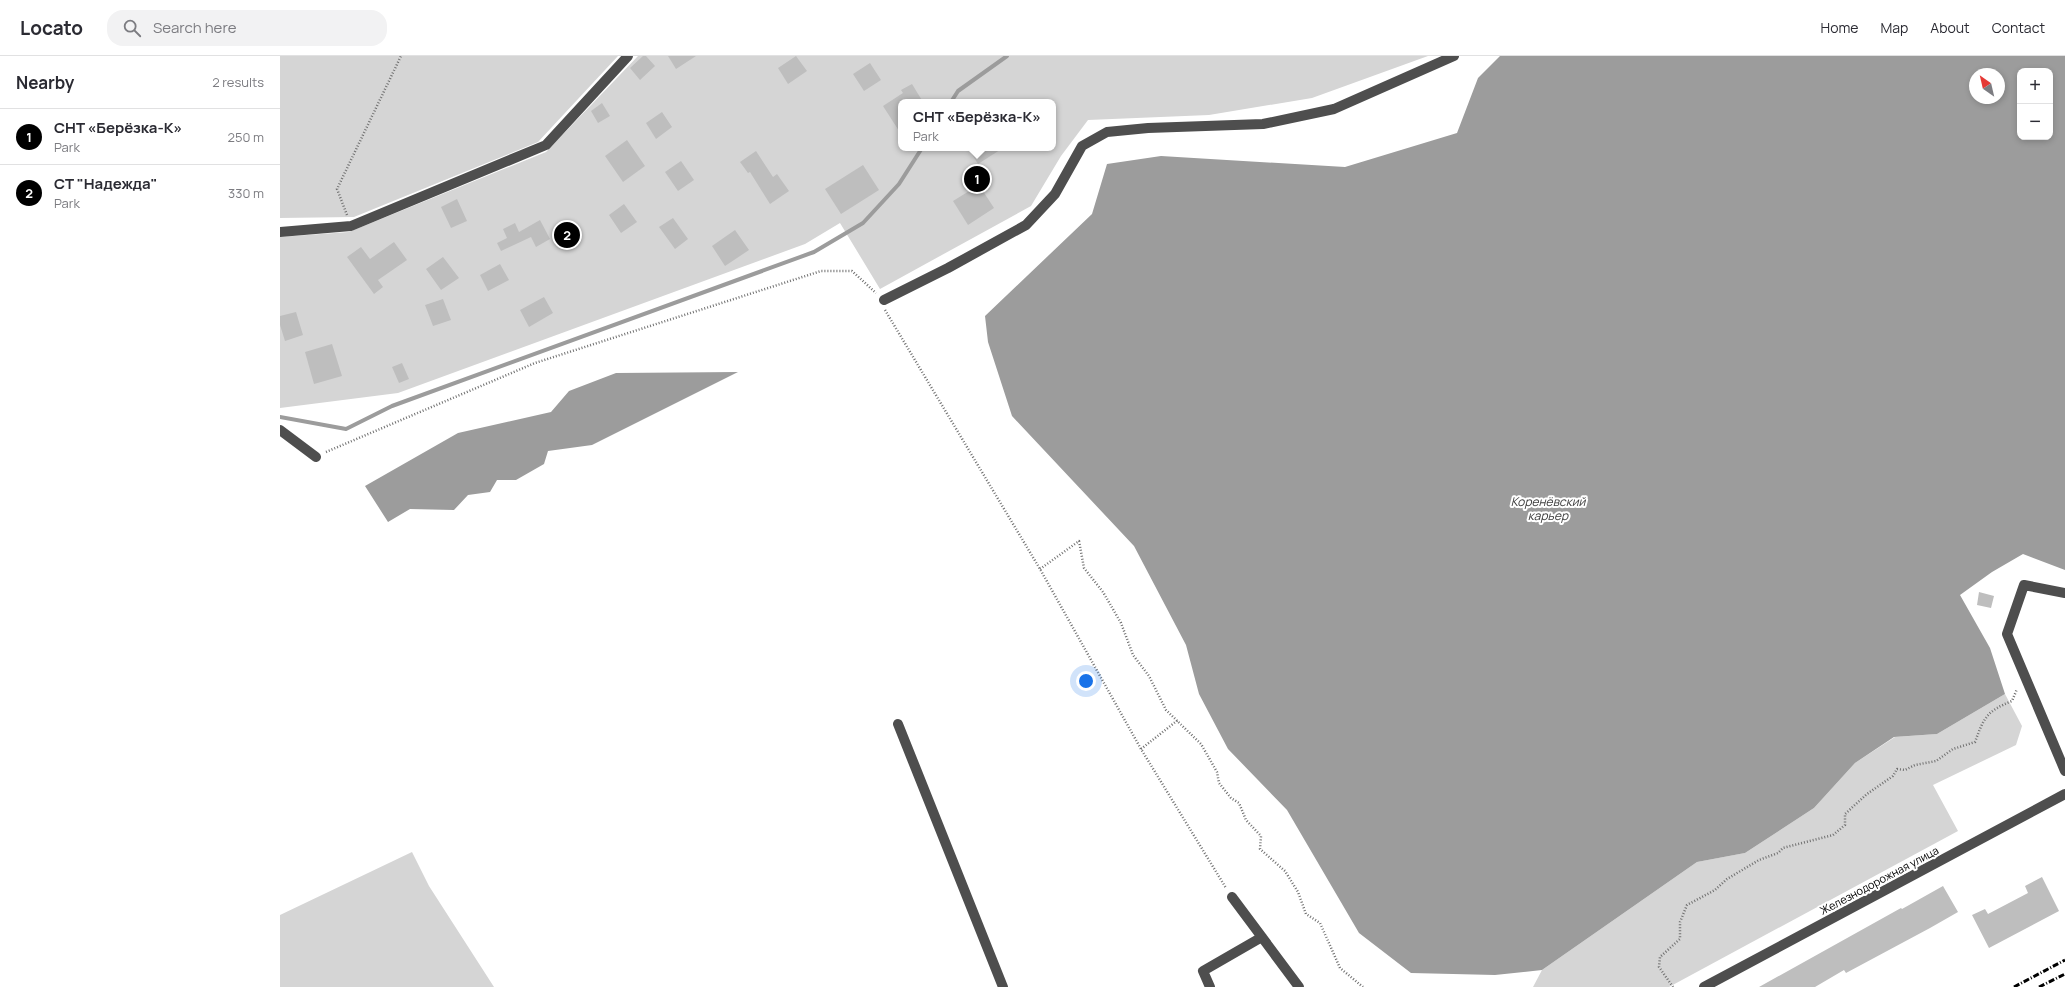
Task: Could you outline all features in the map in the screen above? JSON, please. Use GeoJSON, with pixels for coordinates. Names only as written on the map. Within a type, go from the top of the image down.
{"type":"FeatureCollection","features":[{"type":"Feature","properties":{"kind":"street"},"geometry":{"type":"LineString","coordinates":[[280,232],[351,226],[546,145],[628,56]]}},
{"type":"Feature","properties":{"kind":"street"},"geometry":{"type":"LineString","coordinates":[[884,300],[948,268],[1026,225],[1055,194],[1082,146],[1107,132],[1148,128],[1263,124],[1334,109],[1454,56]]}},
{"type":"Feature","properties":{"kind":"street"},"geometry":{"type":"LineString","coordinates":[[280,430],[316,457]]}},
{"type":"Feature","properties":{"kind":"street"},"geometry":{"type":"LineString","coordinates":[[2065,592],[2024,585],[2007,634],[2023,673],[2062,754],[2065,771]]}},
{"type":"Feature","properties":{"kind":"street"},"geometry":{"type":"LineString","coordinates":[[898,724],[1004,987]]}},
{"type":"Feature","properties":{"kind":"street","name":"Железнодорожная улица"},"geometry":{"type":"LineString","coordinates":[[1704,987],[2065,794]]}},
{"type":"Feature","properties":{"kind":"street"},"geometry":{"type":"LineString","coordinates":[[1232,896],[1299,987]]}},
{"type":"Feature","properties":{"kind":"street"},"geometry":{"type":"LineString","coordinates":[[1210,987],[1203,972],[1262,937]]}},
{"type":"Feature","properties":{"kind":"path"},"geometry":{"type":"LineString","coordinates":[[351,226],[337,189],[400,56]]}},
{"type":"Feature","properties":{"kind":"path"},"geometry":{"type":"LineString","coordinates":[[316,457],[535,363],[821,271],[852,271],[884,300],[886,313],[1040,569],[1141,749],[1232,896]]}},
{"type":"Feature","properties":{"kind":"path"},"geometry":{"type":"LineString","coordinates":[[1040,569],[1079,541],[1084,568],[1103,592],[1121,623],[1134,655],[1149,676],[1166,710],[1201,744],[1217,772],[1219,783],[1231,798],[1239,803],[1246,820],[1261,836],[1260,849],[1285,871],[1298,892],[1306,914],[1320,923],[1340,968],[1363,987]]}},
{"type":"Feature","properties":{"kind":"path"},"geometry":{"type":"LineString","coordinates":[[1673,987],[1659,967],[1660,957],[1680,939],[1680,922],[1687,905],[1715,890],[1726,879],[1759,860],[1778,853],[1784,848],[1833,835],[1846,825],[1845,814],[1867,794],[1893,776],[1897,769],[1905,770],[1915,765],[1936,761],[1953,749],[1975,742],[1983,720],[1994,708],[2012,701],[2023,673]]}},
{"type":"Feature","properties":{"kind":"path"},"geometry":{"type":"LineString","coordinates":[[1141,749],[1178,720]]}},
{"type":"Feature","properties":{"kind":"shaded area"},"geometry":{"type":"Polygon","coordinates":[[[280,56],[618,56],[538,142],[354,217],[280,218],[280,56]]]}},
{"type":"Feature","properties":{"kind":"shaded area"},"geometry":{"type":"Polygon","coordinates":[[[638,56],[1428,56],[1312,98],[1209,115],[1088,120],[1061,156],[1031,206],[880,289],[840,223],[805,244],[398,393],[280,408],[280,237],[349,232],[546,152],[638,56]]]}},
{"type":"Feature","properties":{"kind":"shaded area"},"geometry":{"type":"Polygon","coordinates":[[[2005,694],[2022,726],[2016,745],[1933,785],[1958,831],[1669,987],[1533,987],[1542,970],[1697,862],[1745,853],[1814,808],[1855,763],[1895,737],[1937,734],[2005,694]]]}},
{"type":"Feature","properties":{"kind":"shaded area"},"geometry":{"type":"Polygon","coordinates":[[[412,852],[429,886],[494,987],[280,987],[280,915],[412,852]]]}},
{"type":"Feature","properties":{"kind":"water","name":"Коренёвский карьер"},"geometry":{"type":"Polygon","coordinates":[[[1500,56],[2065,56],[2065,570],[2023,554],[1992,572],[1960,595],[1990,648],[2005,694],[1937,734],[1894,737],[1855,763],[1814,808],[1745,853],[1697,862],[1542,970],[1495,975],[1411,973],[1359,933],[1287,810],[1228,749],[1199,694],[1186,645],[1134,546],[1012,416],[988,342],[985,316],[1092,214],[1107,164],[1161,156],[1345,167],[1457,133],[1478,78],[1500,56]]]}},
{"type":"Feature","properties":{"kind":"water"},"geometry":{"type":"Polygon","coordinates":[[[738,372],[592,445],[548,451],[544,464],[516,480],[497,480],[490,492],[468,495],[454,510],[410,509],[388,522],[365,486],[458,433],[551,412],[569,391],[616,373],[738,372]]]}},
{"type":"Feature","properties":{"kind":"building"},"geometry":{"type":"Polygon","coordinates":[[[643,56],[646,56],[655,66],[640,80],[630,68],[643,56]]]}},
{"type":"Feature","properties":{"kind":"building"},"geometry":{"type":"Polygon","coordinates":[[[668,56],[696,56],[676,69],[668,56]]]}},
{"type":"Feature","properties":{"kind":"building"},"geometry":{"type":"Polygon","coordinates":[[[796,56],[807,71],[788,84],[778,68],[796,56]]]}},
{"type":"Feature","properties":{"kind":"building"},"geometry":{"type":"Polygon","coordinates":[[[870,63],[881,80],[864,91],[853,74],[870,63]]]}},
{"type":"Feature","properties":{"kind":"building"},"geometry":{"type":"Polygon","coordinates":[[[912,84],[921,99],[898,99],[898,129],[883,106],[903,93],[901,90],[912,84]]]}},
{"type":"Feature","properties":{"kind":"building"},"geometry":{"type":"Polygon","coordinates":[[[602,103],[610,116],[598,123],[591,111],[602,103]]]}},
{"type":"Feature","properties":{"kind":"building"},"geometry":{"type":"Polygon","coordinates":[[[662,112],[672,127],[656,139],[646,123],[662,112]]]}},
{"type":"Feature","properties":{"kind":"building"},"geometry":{"type":"Polygon","coordinates":[[[627,140],[645,166],[623,182],[605,156],[627,140]]]}},
{"type":"Feature","properties":{"kind":"building"},"geometry":{"type":"Polygon","coordinates":[[[756,151],[773,177],[777,174],[789,191],[770,204],[750,172],[748,173],[740,162],[756,151]]]}},
{"type":"Feature","properties":{"kind":"building"},"geometry":{"type":"Polygon","coordinates":[[[970,151],[998,151],[978,164],[970,151]]]}},
{"type":"Feature","properties":{"kind":"building"},"geometry":{"type":"Polygon","coordinates":[[[681,161],[694,180],[678,191],[665,172],[681,161]]]}},
{"type":"Feature","properties":{"kind":"building"},"geometry":{"type":"Polygon","coordinates":[[[863,165],[879,190],[841,214],[825,189],[863,165]]]}},
{"type":"Feature","properties":{"kind":"building"},"geometry":{"type":"Polygon","coordinates":[[[979,185],[994,208],[968,225],[953,201],[979,185]]]}},
{"type":"Feature","properties":{"kind":"building"},"geometry":{"type":"Polygon","coordinates":[[[457,199],[467,221],[451,228],[441,207],[457,199]]]}},
{"type":"Feature","properties":{"kind":"building"},"geometry":{"type":"Polygon","coordinates":[[[624,204],[637,222],[621,233],[609,215],[624,204]]]}},
{"type":"Feature","properties":{"kind":"building"},"geometry":{"type":"Polygon","coordinates":[[[673,218],[688,239],[675,249],[659,227],[673,218]]]}},
{"type":"Feature","properties":{"kind":"building"},"geometry":{"type":"Polygon","coordinates":[[[540,220],[550,239],[536,247],[531,237],[501,251],[497,243],[507,238],[503,229],[515,223],[519,232],[540,220]]]}},
{"type":"Feature","properties":{"kind":"building"},"geometry":{"type":"Polygon","coordinates":[[[735,230],[749,250],[725,266],[712,246],[735,230]]]}},
{"type":"Feature","properties":{"kind":"building"},"geometry":{"type":"Polygon","coordinates":[[[394,242],[407,260],[378,280],[383,287],[374,294],[347,257],[361,247],[370,259],[394,242]]]}},
{"type":"Feature","properties":{"kind":"building"},"geometry":{"type":"Polygon","coordinates":[[[443,257],[459,278],[441,290],[426,269],[443,257]]]}},
{"type":"Feature","properties":{"kind":"building"},"geometry":{"type":"Polygon","coordinates":[[[500,264],[509,280],[488,291],[480,275],[500,264]]]}},
{"type":"Feature","properties":{"kind":"building"},"geometry":{"type":"Polygon","coordinates":[[[544,297],[553,313],[529,327],[520,310],[544,297]]]}},
{"type":"Feature","properties":{"kind":"building"},"geometry":{"type":"Polygon","coordinates":[[[443,299],[451,320],[433,326],[425,305],[443,299]]]}},
{"type":"Feature","properties":{"kind":"building"},"geometry":{"type":"Polygon","coordinates":[[[296,312],[303,335],[285,341],[280,325],[280,316],[296,312]]]}},
{"type":"Feature","properties":{"kind":"building"},"geometry":{"type":"Polygon","coordinates":[[[332,344],[342,376],[314,384],[305,352],[332,344]]]}},
{"type":"Feature","properties":{"kind":"building"},"geometry":{"type":"Polygon","coordinates":[[[402,363],[409,379],[399,383],[392,367],[402,363]]]}},
{"type":"Feature","properties":{"kind":"building"},"geometry":{"type":"Polygon","coordinates":[[[1979,592],[1994,596],[1991,608],[1977,605],[1979,592]]]}},
{"type":"Feature","properties":{"kind":"building"},"geometry":{"type":"Polygon","coordinates":[[[2042,877],[2059,911],[1989,948],[1972,915],[1985,909],[1988,914],[2028,893],[2025,886],[2042,877]]]}},
{"type":"Feature","properties":{"kind":"building"},"geometry":{"type":"Polygon","coordinates":[[[1943,886],[1958,912],[1930,928],[1846,973],[1844,970],[1815,987],[1759,987],[1901,908],[1902,909],[1943,886]]]}},
{"type":"Feature","properties":{"kind":"waterway"},"geometry":{"type":"LineString","coordinates":[[953,99],[958,91],[1007,56]]}},
{"type":"Feature","properties":{"kind":"waterway"},"geometry":{"type":"LineString","coordinates":[[280,417],[346,429],[392,406],[814,252],[863,223],[899,184],[920,151]]}},
{"type":"Feature","properties":{"kind":"railway"},"geometry":{"type":"LineString","coordinates":[[2014,987],[2065,960]]}},
{"type":"Feature","properties":{"kind":"railway"},"geometry":{"type":"LineString","coordinates":[[2039,987],[2065,974]]}},
{"type":"Feature","properties":{"kind":"place","name":"СНТ «Берёзка-К»"},"geometry":{"type":"Point","coordinates":[977,179]}},
{"type":"Feature","properties":{"kind":"place","name":"СТ \"Надежда\""},"geometry":{"type":"Point","coordinates":[567,235]}}]}
